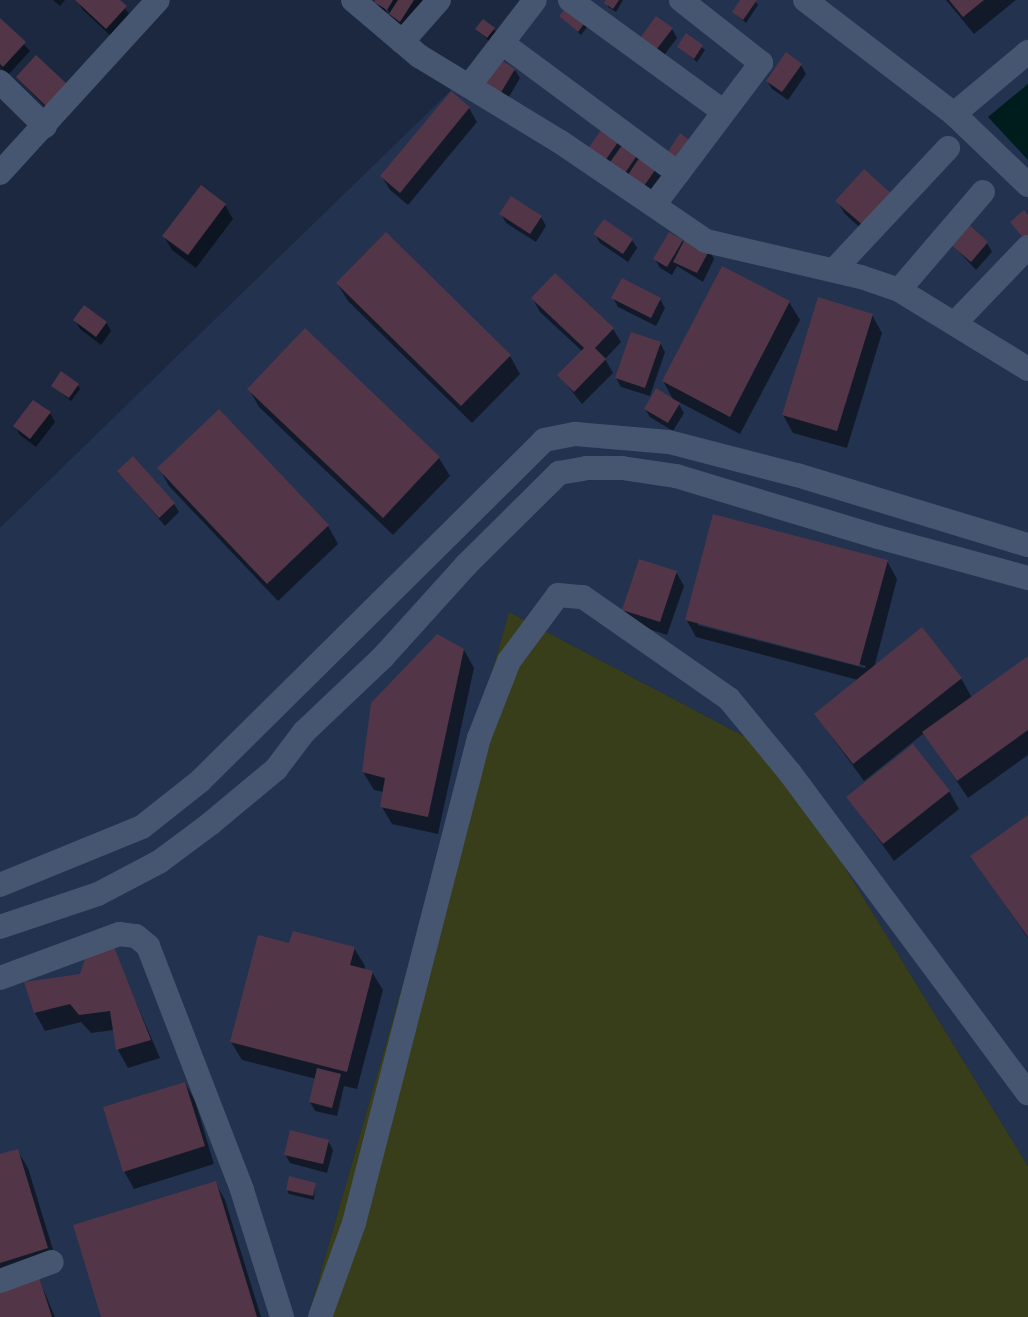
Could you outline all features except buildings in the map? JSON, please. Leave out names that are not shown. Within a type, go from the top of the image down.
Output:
[{"type":"street","points":[[0,173],[45,126],[158,0]]},
{"type":"street","points":[[352,0],[419,56],[559,141],[706,241],[834,270],[899,290],[956,322],[1028,368]]},
{"type":"street","points":[[402,42],[438,0]]},
{"type":"street","points":[[469,86],[535,0]]},
{"type":"street","points":[[570,0],[724,112]]},
{"type":"street","points":[[654,205],[761,63],[681,0]]},
{"type":"street","points":[[805,0],[954,114],[1028,185]]},
{"type":"street","points":[[502,43],[678,173]]},
{"type":"street","points":[[954,114],[1028,52]]},
{"type":"street","points":[[0,82],[45,126]]},
{"type":"street","points":[[834,270],[948,148]]},
{"type":"street","points":[[899,290],[983,192]]},
{"type":"street","points":[[956,322],[1028,247]]},
{"type":"street","points":[[0,886],[142,827],[200,781],[544,440],[576,434],[669,442],[798,475],[1028,545]]},
{"type":"street","points":[[0,927],[98,894],[159,862],[210,824],[276,769],[304,732],[383,657],[466,565],[558,473],[586,468],[622,468],[676,476],[878,537],[1028,578]]},
{"type":"street","points":[[320,1317],[354,1223],[479,738],[509,662],[558,595],[584,597],[729,699],[790,774],[1028,1093]]},
{"type":"street","points":[[0,978],[119,934],[136,936],[148,946],[242,1190],[282,1317]]},
{"type":"street","points":[[0,1281],[52,1262]]},
{"type":"shaded area","points":[[544,0],[1028,0],[1028,1166],[774,752],[509,612],[308,1317],[0,1317],[0,528]]},
{"type":"shaded area","points":[[1028,84],[1028,160],[988,117]]},
{"type":"green space","points":[[509,612],[774,752],[1028,1166],[1028,1317],[308,1317]]}]
